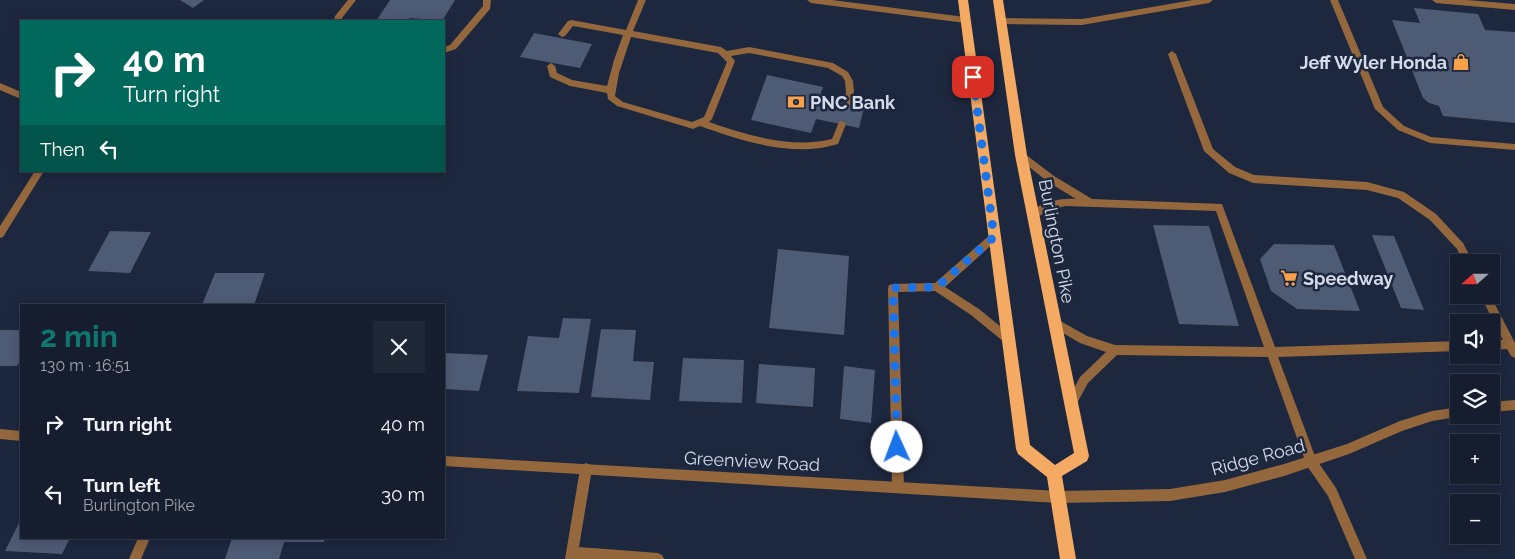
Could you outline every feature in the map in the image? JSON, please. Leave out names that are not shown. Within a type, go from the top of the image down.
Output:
[{"type":"main road","points":[[963,0],[1023,449],[1054,473],[1068,559]]},
{"type":"main road","name":"Burlington Pike","points":[[998,0],[1021,155],[1082,456],[1054,473]]},
{"type":"street","points":[[338,20],[352,0]]},
{"type":"street","points":[[445,50],[453,47],[487,8],[486,0]]},
{"type":"street","points":[[562,34],[571,23],[629,34],[722,50],[731,61],[708,119],[693,126],[620,104],[611,97],[611,83],[629,34],[642,0]]},
{"type":"street","points":[[811,0],[965,20]]},
{"type":"street","points":[[1001,21],[1082,22],[1209,0]]},
{"type":"street","points":[[1334,0],[1379,109],[1401,128],[1430,140],[1515,147]]},
{"type":"street","points":[[1436,0],[1515,7]]},
{"type":"street","points":[[726,56],[733,52],[749,50],[830,65],[845,74],[849,81],[848,105]]},
{"type":"street","points":[[1172,54],[1208,151],[1232,170],[1253,179],[1367,186],[1401,195],[1432,217],[1460,246],[1464,254]]},
{"type":"street","points":[[551,66],[553,75],[570,83],[611,90]]},
{"type":"street","points":[[0,86],[20,96]]},
{"type":"street","points":[[700,123],[739,135],[814,147],[834,142],[842,124]]},
{"type":"street","points":[[1021,155],[1050,179],[1089,202]]},
{"type":"street","points":[[0,234],[39,172]]},
{"type":"street","points":[[1033,215],[1048,207],[1065,202],[1219,207],[1311,462],[1332,492],[1361,559]]},
{"type":"street","points":[[937,287],[994,237]]},
{"type":"street","points":[[898,487],[893,288],[937,287],[974,312],[1008,339]]},
{"type":"street","points":[[1490,304],[1513,348]]},
{"type":"street","points":[[1055,323],[1084,340],[1115,350],[1272,352],[1450,346]]},
{"type":"street","points":[[1500,346],[1513,348]]},
{"type":"street","points":[[1071,403],[1084,380],[1115,350]]},
{"type":"street","points":[[1500,406],[1515,405]]},
{"type":"street","name":"Ridge Road","points":[[1058,497],[1170,496],[1225,486],[1349,450],[1400,426],[1432,416],[1450,413]]},
{"type":"street","points":[[0,434],[20,436]]},
{"type":"street","name":"Greenview Road","points":[[445,461],[1058,497]]},
{"type":"street","points":[[586,469],[572,556],[658,559]]},
{"type":"street","points":[[135,559],[144,539]]},
{"type":"building","points":[[180,0],[204,0],[193,8]]},
{"type":"building","points":[[390,0],[455,0],[443,20],[410,18],[409,20],[377,20]]},
{"type":"building","name":"Jeff Wyler Honda","points":[[1414,8],[1478,14],[1485,30],[1515,32],[1515,123],[1443,116],[1439,106],[1429,103],[1423,98],[1392,20],[1420,23]]},
{"type":"building","points":[[534,33],[592,44],[580,68],[520,57]]},
{"type":"building","name":"PNC Bank","points":[[767,75],[823,87],[819,99],[864,108],[859,128],[816,119],[811,133],[751,120]]},
{"type":"building","points":[[1153,225],[1209,226],[1239,326],[1179,324]]},
{"type":"building","points":[[110,231],[151,232],[130,273],[88,271]]},
{"type":"building","points":[[1372,235],[1394,236],[1424,310],[1401,308]]},
{"type":"building","points":[[1274,244],[1334,245],[1360,311],[1297,309],[1271,291],[1260,259]]},
{"type":"building","points":[[778,249],[849,256],[844,335],[769,328]]},
{"type":"building","points":[[215,273],[265,273],[254,304],[202,304]]},
{"type":"building","points":[[563,318],[591,319],[579,393],[517,391],[528,336],[559,338]]},
{"type":"building","points":[[601,329],[636,330],[633,361],[654,362],[650,400],[591,397]]},
{"type":"building","points":[[0,330],[20,330],[20,361],[17,366],[0,366]]},
{"type":"building","points":[[445,353],[488,355],[479,391],[445,389]]},
{"type":"building","points":[[683,358],[744,360],[742,403],[679,401]]},
{"type":"building","points":[[759,364],[815,368],[813,407],[756,403]]},
{"type":"building","points":[[844,366],[875,370],[871,423],[840,419]]},
{"type":"building","points":[[20,521],[20,539],[70,539],[62,554],[5,551]]},
{"type":"building","points":[[232,539],[325,539],[324,542],[284,542],[279,559],[225,559]]},
{"type":"place","name":"Jeff Wyler Honda","points":[[1461,62]]},
{"type":"place","name":"PNC Bank","points":[[796,102]]},
{"type":"place","name":"Speedway","points":[[1289,278]]},
{"type":"route","points":[[897,447],[893,288],[937,287],[994,237],[973,77]]}]
